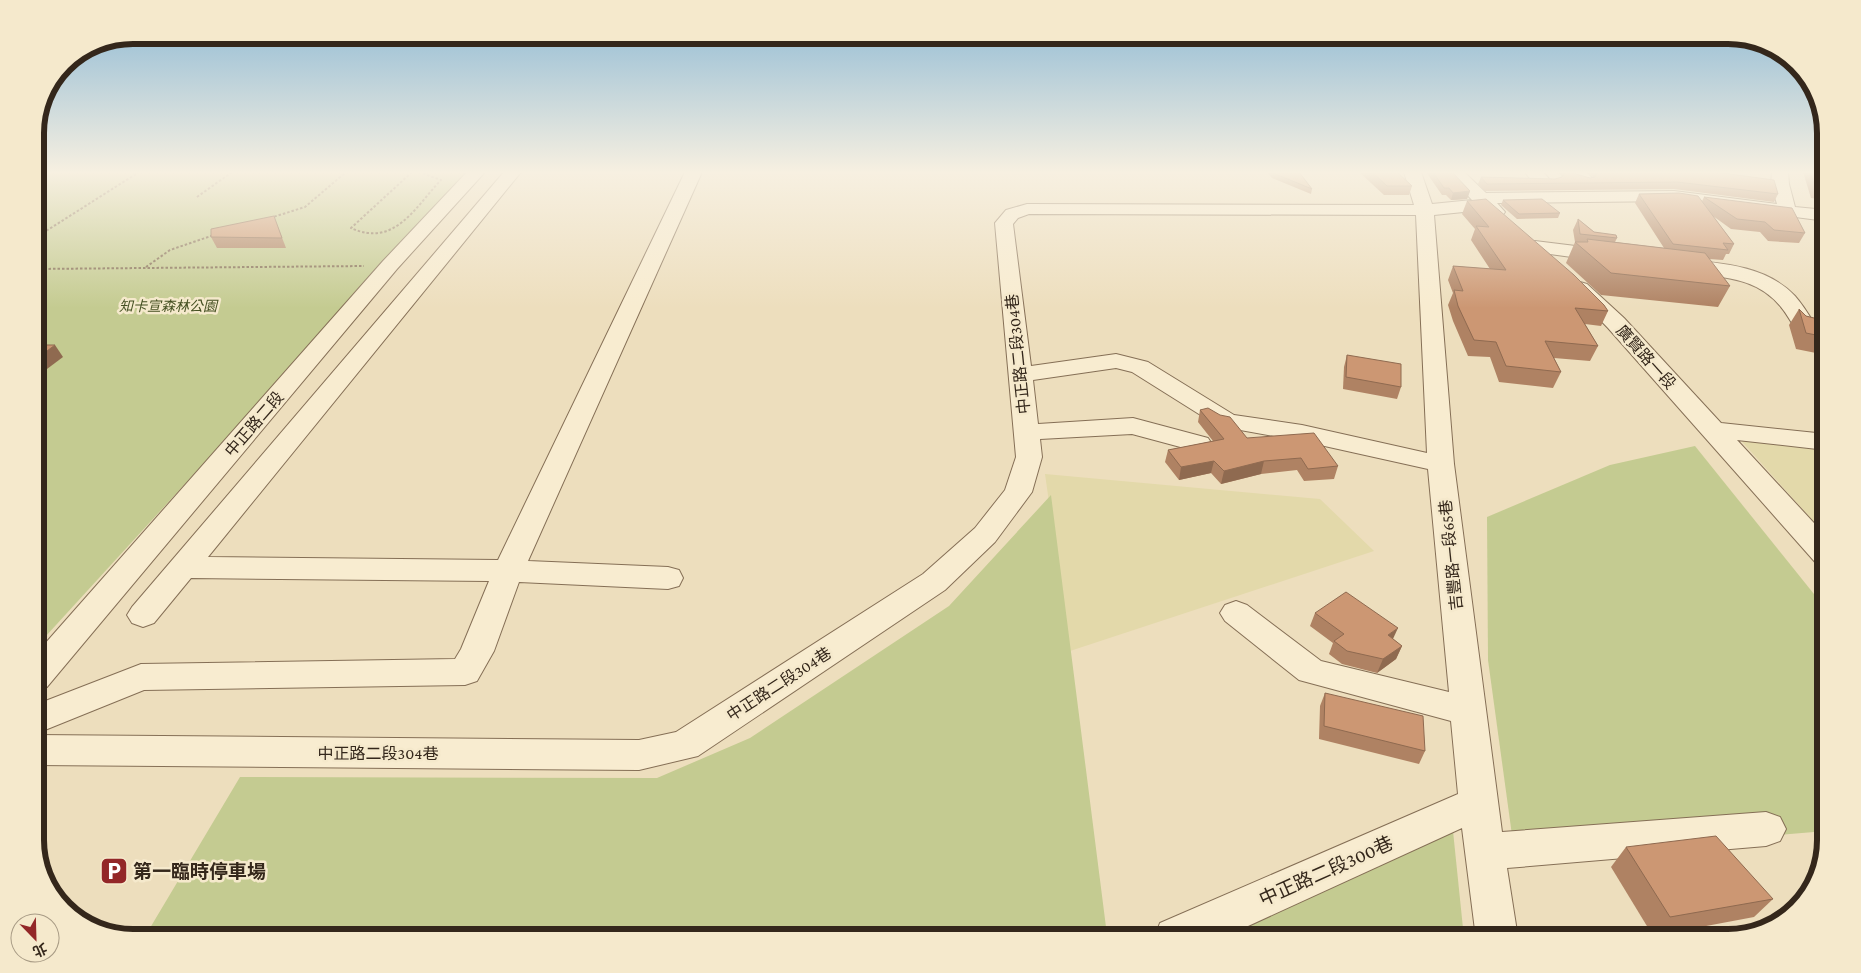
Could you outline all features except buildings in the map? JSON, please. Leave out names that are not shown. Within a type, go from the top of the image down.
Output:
[{"type":"street","name":"中正路二段","points":[[44,668],[390,265],[435,217]]},
{"type":"street","points":[[143,615],[475,217]]},
{"type":"street","points":[[44,716],[141,677],[465,672],[477,651],[508,572],[673,217]]},
{"type":"street","name":"中正路二段304巷","points":[[44,750],[639,755],[685,745],[934,582],[985,535],[1018,492],[1029,457],[1004,223],[1009,217]]},
{"type":"street","name":"吉豐路一段65巷","points":[[1425,217],[1441,464],[1478,803],[1496,929]]},
{"type":"street","name":"廣賢路一段","points":[[1506,217],[1523,237],[1616,323],[1711,430],[1812,527]]},
{"type":"street","points":[[1523,237],[1632,259]]},
{"type":"street","points":[[1661,262],[1719,269],[1760,280],[1786,299],[1804,325]]},
{"type":"street","points":[[1020,375],[1116,361],[1140,366],[1227,422],[1302,433],[1441,464]]},
{"type":"street","points":[[1026,432],[1133,426],[1199,444]]},
{"type":"street","points":[[1711,430],[1817,441]]},
{"type":"street","points":[[184,567],[508,572],[668,578]]},
{"type":"street","points":[[1236,613],[1310,671],[1468,712]]},
{"type":"street","name":"中正路二段300巷","points":[[1195,929],[1478,803]]},
{"type":"street","points":[[1484,852],[1766,829]]},
{"type":"path","points":[[44,232],[67,217]]},
{"type":"path","points":[[362,217],[350,228],[360,233],[378,233],[394,229],[405,217]]},
{"type":"path","points":[[146,268],[170,250],[215,235]]},
{"type":"path","points":[[44,269],[390,265]]},
{"type":"shaded area","points":[[1737,436],[1817,446],[1817,522],[1814,522]]},
{"type":"shaded area","points":[[1045,474],[1320,499],[1374,551],[1070,651]]},
{"type":"green space","name":"知卡宣森林公園","points":[[44,217],[429,217],[44,638]]},
{"type":"green space","points":[[1695,446],[1817,598],[1817,832],[1515,857],[1488,660],[1487,517],[1610,465]]},
{"type":"green space","points":[[1051,495],[1106,927],[1098,929],[149,929],[240,777],[657,778],[750,738],[949,606]]},
{"type":"green space","points":[[1453,831],[1463,929],[1219,929]]},
{"type":"place","name":"第一臨時停車場","points":[[114,871]]}]
